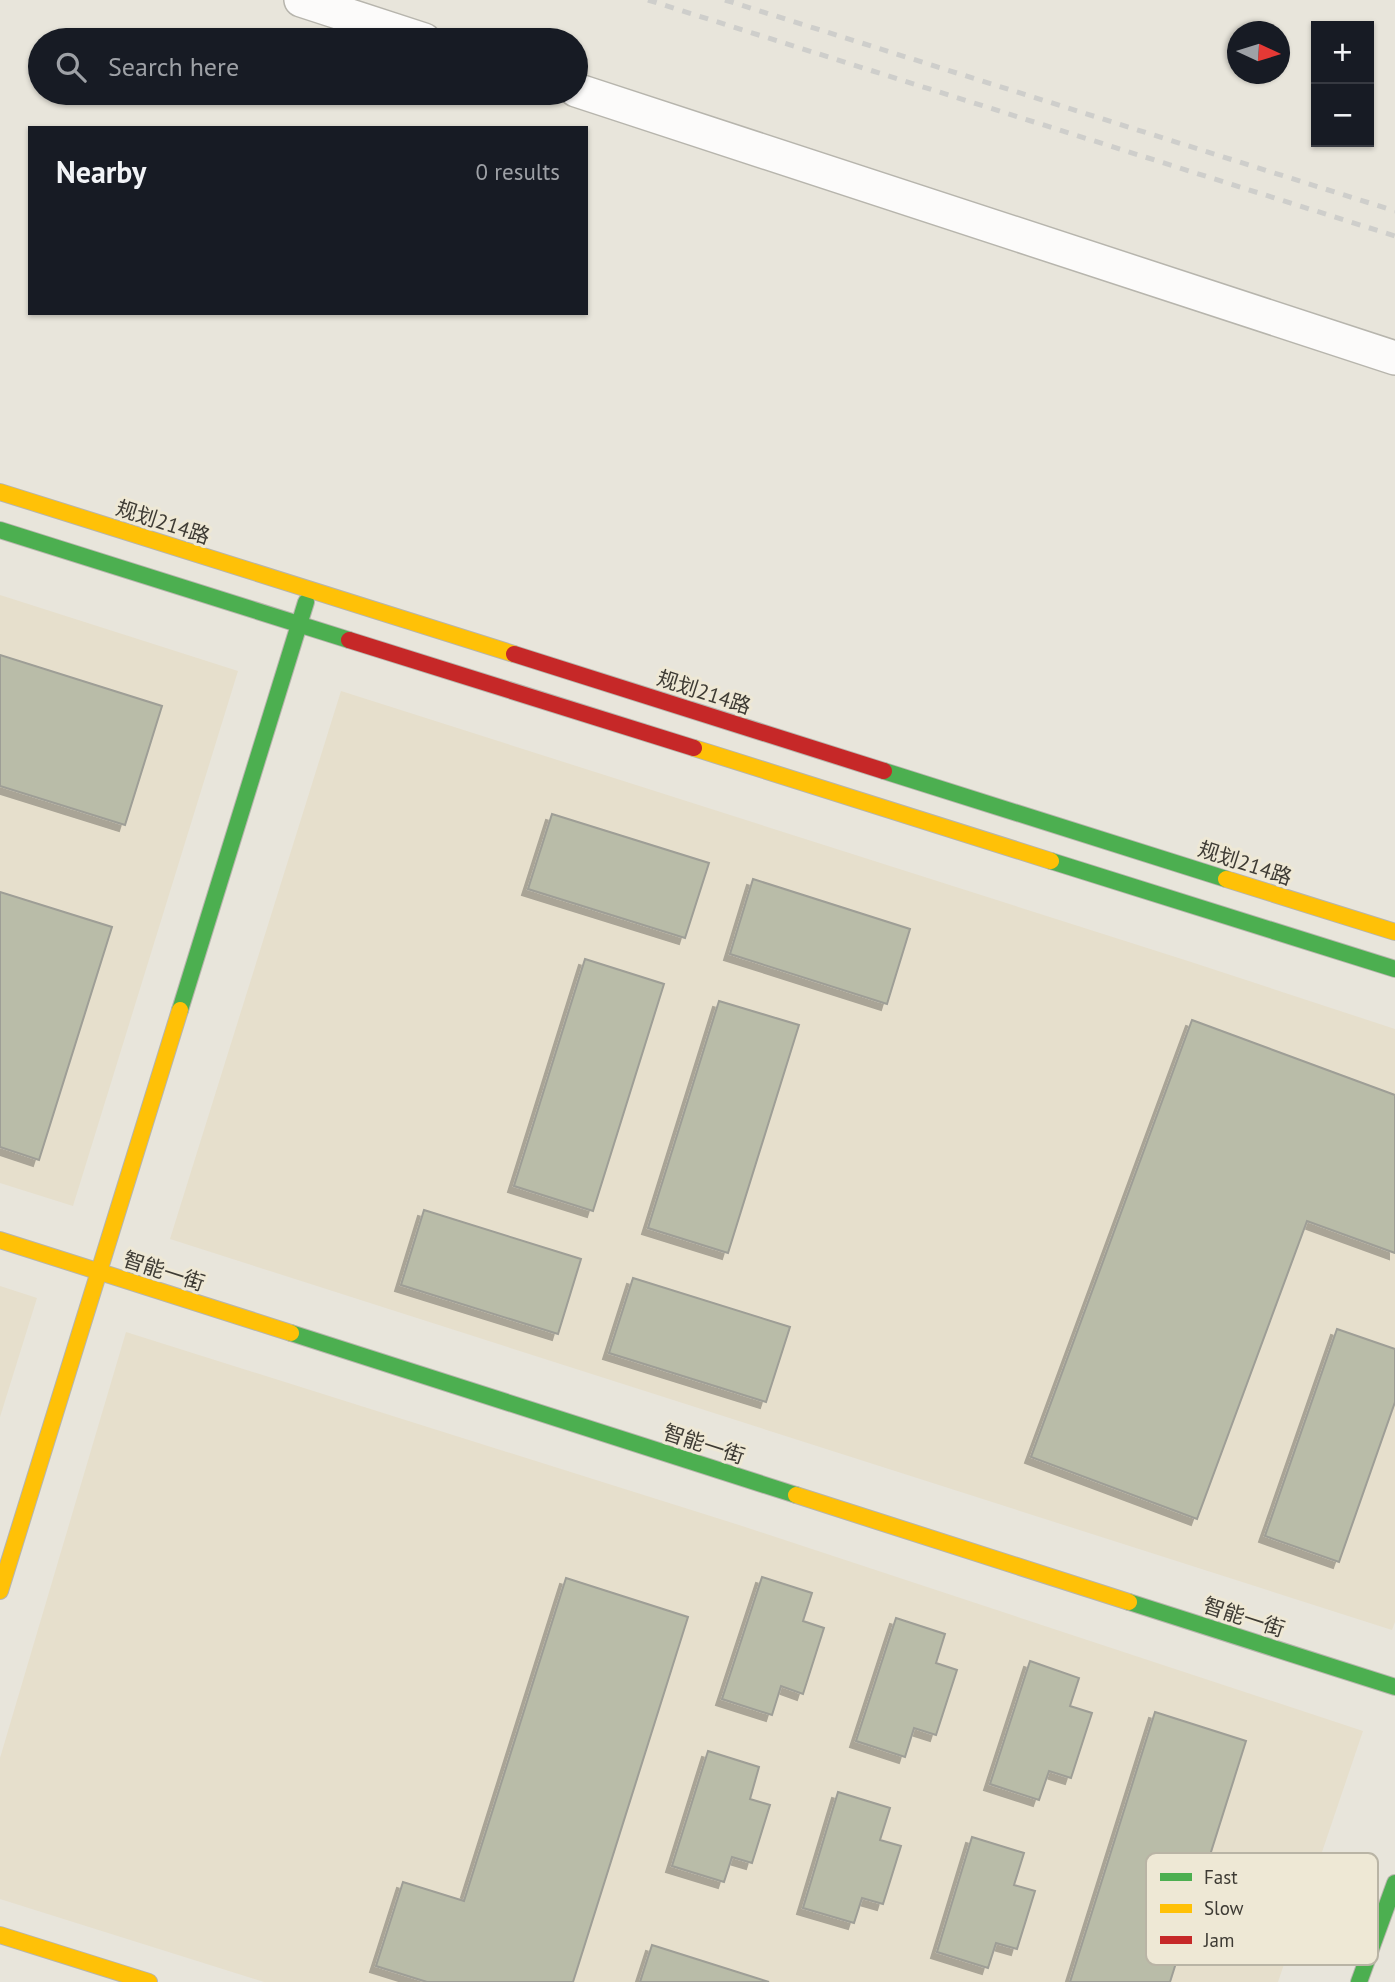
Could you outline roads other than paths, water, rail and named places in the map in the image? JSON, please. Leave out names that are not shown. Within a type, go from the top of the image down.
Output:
[{"type":"main road","name":"规划214路","points":[[0,492],[1395,932]]},
{"type":"main road","points":[[0,530],[1395,969]]},
{"type":"main road","points":[[0,1591],[309,590]]},
{"type":"main road","name":"智能一街","points":[[0,1240],[1395,1687]]},
{"type":"main road","points":[[1378,1929],[1395,1882]]},
{"type":"main road","points":[[0,1935],[149,1982]]},
{"type":"main road","points":[[1359,1982],[1365,1965]]},
{"type":"street","points":[[301,0],[387,28]]},
{"type":"street","points":[[588,94],[1395,358]]},
{"type":"railway","points":[[648,0],[1395,236]]},
{"type":"railway","points":[[725,0],[1395,211]]}]
